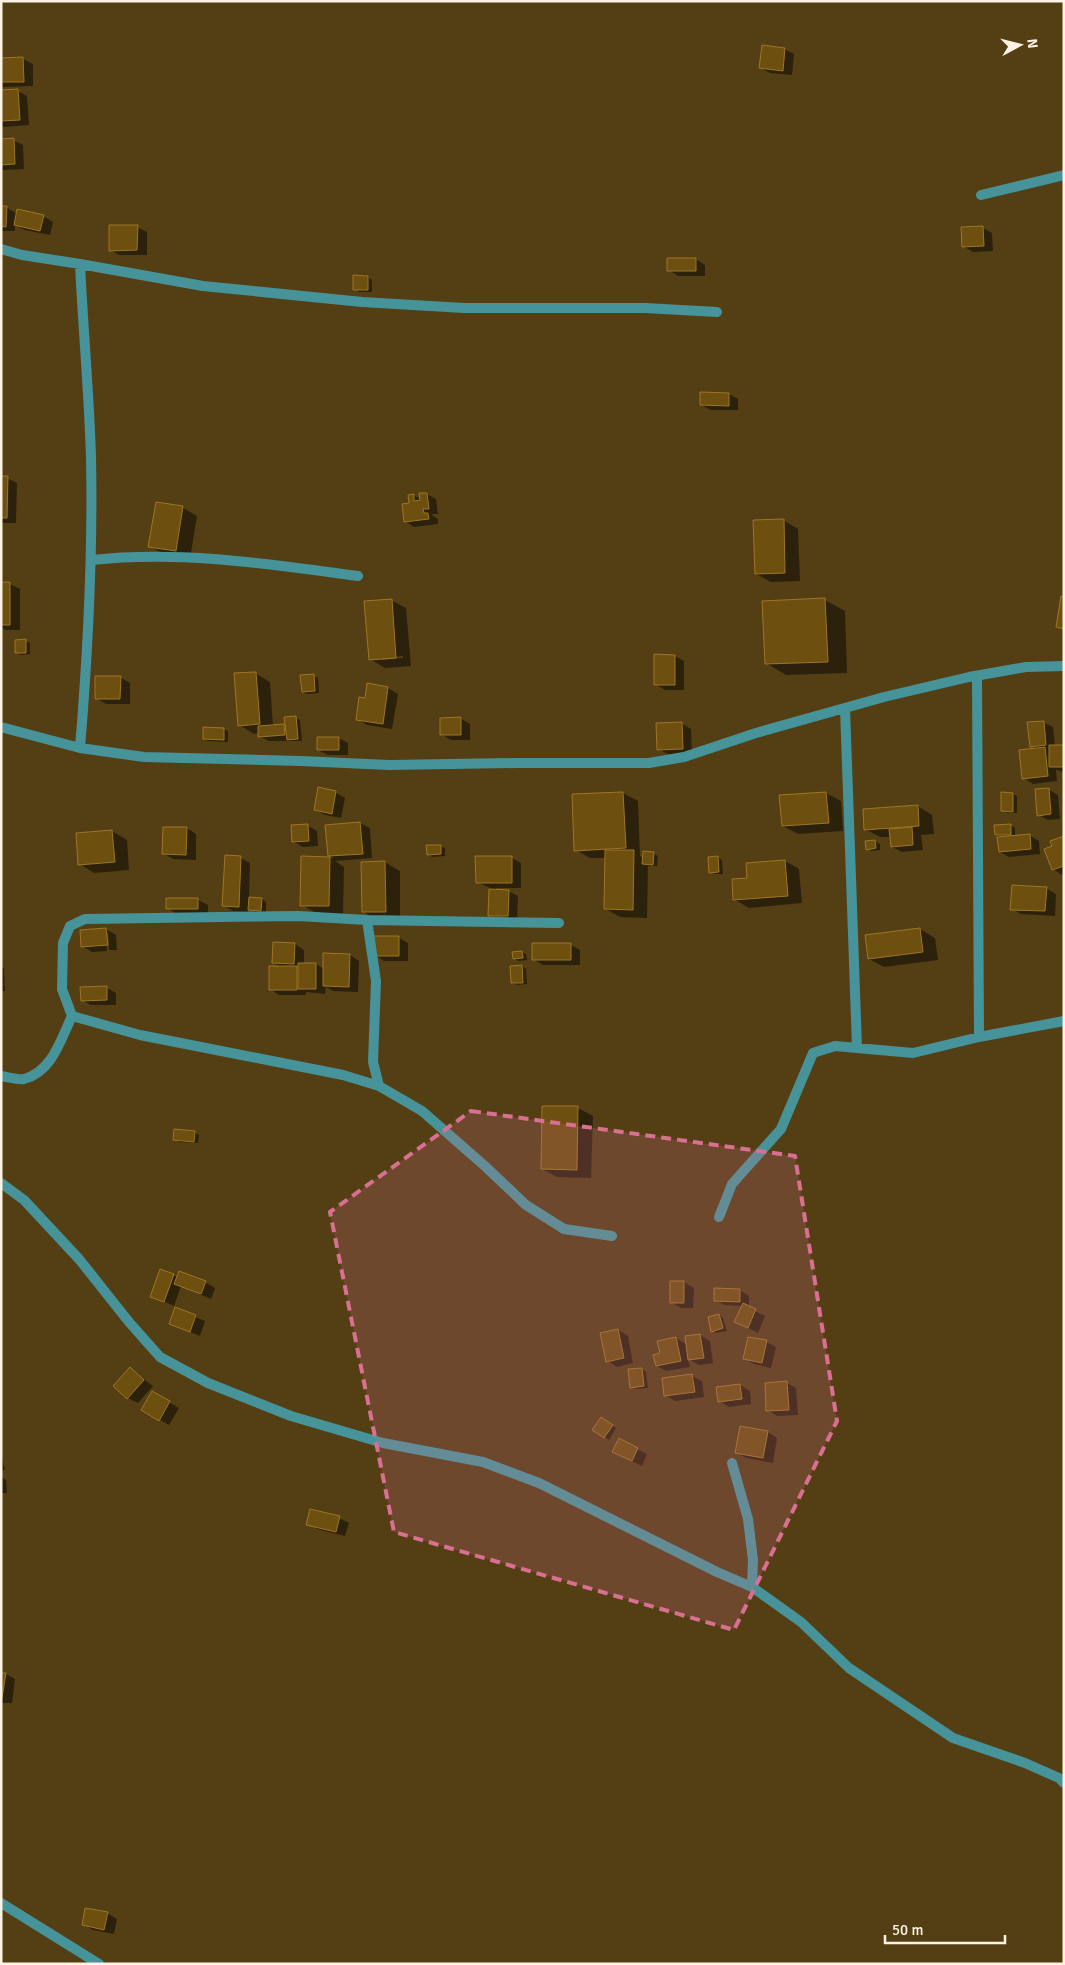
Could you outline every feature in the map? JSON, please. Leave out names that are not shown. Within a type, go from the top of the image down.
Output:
[{"type":"street","points":[[981,195],[1064,175]]},
{"type":"street","points":[[1,249],[22,255],[203,286],[362,302],[464,308],[645,308],[717,312]]},
{"type":"street","points":[[80,264],[91,456],[91,560],[86,672],[80,748]]},
{"type":"street","points":[[91,560],[126,556],[205,558],[235,560],[358,576]]},
{"type":"street","points":[[1,727],[80,748],[144,757],[301,761],[388,766],[517,762],[649,763],[684,757],[756,733],[845,708],[977,676],[1026,668],[1064,666]]},
{"type":"street","points":[[977,676],[979,1037]]},
{"type":"street","points":[[845,708],[857,1048]]},
{"type":"street","points":[[1,1076],[22,1080],[40,1073],[50,1061],[72,1016],[62,989],[63,943],[70,926],[85,919],[298,916],[367,920],[559,923]]},
{"type":"street","points":[[367,920],[376,981],[373,1062],[379,1086]]},
{"type":"street","points":[[72,1016],[140,1035],[343,1075],[379,1086],[422,1111],[526,1205],[564,1229],[612,1236]]},
{"type":"street","points":[[719,1217],[732,1184],[781,1129],[813,1054],[835,1046],[913,1053],[979,1037],[1064,1021]]},
{"type":"street","points":[[1,1183],[24,1200],[80,1258],[129,1322],[160,1357],[208,1383],[291,1416],[383,1442],[483,1462],[539,1483],[717,1572],[752,1586],[801,1622],[849,1668],[953,1738],[1025,1763],[1059,1778],[1064,1783]]},
{"type":"street","points":[[732,1463],[748,1519],[753,1560],[752,1586]]},
{"type":"street","points":[[1,1903],[99,1964]]},
{"type":"highlighted area","points":[[471,1111],[795,1156],[837,1421],[734,1630],[394,1532],[330,1212]]},
{"type":"building","points":[[762,45],[785,48],[783,71],[759,68]]},
{"type":"building","points":[[23,57],[24,82],[1,82],[1,58]]},
{"type":"building","points":[[18,89],[20,120],[1,121],[1,90]]},
{"type":"building","points":[[14,138],[15,164],[1,165],[1,139]]},
{"type":"building","points":[[1,206],[7,206],[6,227],[1,226]]},
{"type":"building","points":[[17,209],[44,215],[40,231],[14,225]]},
{"type":"building","points":[[109,225],[138,225],[137,250],[109,251]]},
{"type":"building","points":[[983,226],[984,246],[962,247],[961,227]]},
{"type":"building","points":[[667,258],[696,258],[696,271],[667,271]]},
{"type":"building","points":[[353,275],[368,276],[368,290],[353,290]]},
{"type":"building","points":[[700,392],[729,393],[729,406],[700,405]]},
{"type":"building","points":[[1,476],[8,476],[7,518],[1,518]]},
{"type":"building","points":[[419,493],[427,493],[429,509],[423,509],[424,513],[428,513],[429,519],[404,522],[402,504],[409,503],[408,495],[414,494],[414,501],[420,500]]},
{"type":"building","points":[[156,502],[183,506],[176,551],[148,547]]},
{"type":"building","points":[[784,519],[785,573],[755,574],[753,520]]},
{"type":"building","points":[[1,582],[10,582],[10,625],[1,625]]},
{"type":"building","points":[[1061,596],[1064,597],[1064,629],[1056,627]]},
{"type":"building","points":[[825,598],[828,662],[765,664],[762,601]]},
{"type":"building","points":[[392,599],[396,658],[369,660],[364,601]]},
{"type":"building","points":[[26,639],[26,653],[15,653],[15,640]]},
{"type":"building","points":[[654,654],[675,655],[675,685],[654,685]]},
{"type":"building","points":[[256,672],[260,724],[238,726],[234,673]]},
{"type":"building","points":[[314,674],[315,691],[302,692],[300,675]]},
{"type":"building","points":[[95,676],[121,676],[120,699],[95,699]]},
{"type":"building","points":[[367,683],[388,687],[383,724],[356,720],[359,697],[365,698]]},
{"type":"building","points":[[296,716],[298,739],[287,740],[284,717]]},
{"type":"building","points":[[461,717],[461,735],[440,735],[440,718]]},
{"type":"building","points":[[1044,721],[1046,745],[1030,747],[1027,722]]},
{"type":"building","points":[[682,722],[683,749],[657,750],[656,723]]},
{"type":"building","points":[[284,724],[285,735],[258,737],[258,726]]},
{"type":"building","points":[[203,727],[224,728],[224,740],[203,739]]},
{"type":"building","points":[[317,737],[339,737],[339,750],[317,750]]},
{"type":"building","points":[[1049,745],[1064,745],[1064,767],[1049,767]]},
{"type":"building","points":[[1045,747],[1048,776],[1022,779],[1019,750]]},
{"type":"building","points":[[318,787],[336,791],[332,814],[314,810]]},
{"type":"building","points":[[1049,788],[1051,814],[1037,816],[1035,789]]},
{"type":"building","points":[[623,792],[626,848],[574,851],[572,794]]},
{"type":"building","points":[[826,792],[829,823],[782,826],[779,795]]},
{"type":"building","points":[[1001,792],[1013,793],[1013,812],[1001,811]]},
{"type":"building","points":[[918,805],[919,826],[864,830],[863,809]]},
{"type":"building","points":[[360,822],[363,854],[328,856],[325,825]]},
{"type":"building","points":[[308,824],[309,841],[292,842],[291,825]]},
{"type":"building","points":[[1011,824],[1011,835],[995,835],[994,825]]},
{"type":"building","points":[[163,827],[187,827],[186,855],[162,854]]},
{"type":"building","points":[[912,827],[913,845],[891,847],[889,829]]},
{"type":"building","points":[[112,830],[115,862],[78,865],[76,833]]},
{"type":"building","points":[[1030,834],[1031,849],[999,852],[997,837]]},
{"type":"building","points":[[1064,836],[1064,866],[1052,870],[1044,849],[1052,846],[1050,841]]},
{"type":"building","points":[[875,840],[876,848],[866,850],[865,841]]},
{"type":"building","points":[[426,845],[441,845],[441,854],[427,855]]},
{"type":"building","points":[[605,850],[634,850],[633,910],[604,909]]},
{"type":"building","points":[[643,851],[654,852],[653,865],[642,864]]},
{"type":"building","points":[[225,855],[241,856],[239,907],[222,906]]},
{"type":"building","points":[[301,856],[330,857],[329,906],[300,906]]},
{"type":"building","points":[[475,856],[512,856],[512,883],[476,883]]},
{"type":"building","points":[[718,856],[719,872],[709,873],[708,857]]},
{"type":"building","points":[[785,860],[788,896],[733,900],[732,879],[747,878],[746,863]]},
{"type":"building","points":[[385,861],[386,912],[362,912],[361,862]]},
{"type":"building","points":[[1012,885],[1047,887],[1045,911],[1010,910]]},
{"type":"building","points":[[489,889],[509,890],[508,916],[488,916]]},
{"type":"building","points":[[249,897],[262,898],[261,911],[248,910]]},
{"type":"building","points":[[166,898],[198,898],[198,909],[166,909]]},
{"type":"building","points":[[106,928],[108,945],[81,947],[80,930]]},
{"type":"building","points":[[920,928],[923,952],[868,959],[865,935]]},
{"type":"building","points":[[373,936],[399,936],[399,956],[374,956]]},
{"type":"building","points":[[273,942],[295,943],[294,964],[272,963]]},
{"type":"building","points":[[532,943],[571,943],[571,960],[532,960]]},
{"type":"building","points":[[522,951],[523,958],[513,959],[512,952]]},
{"type":"building","points":[[323,953],[350,954],[349,987],[323,986]]},
{"type":"building","points":[[298,963],[316,963],[316,989],[298,989]]},
{"type":"building","points":[[522,965],[523,983],[511,983],[510,966]]},
{"type":"building","points":[[269,966],[297,966],[297,990],[269,990]]},
{"type":"building","points":[[107,986],[107,1000],[81,1001],[80,987]]},
{"type":"building","points":[[542,1106],[578,1106],[577,1170],[541,1169]]},
{"type":"building","points":[[174,1129],[195,1131],[194,1142],[173,1140]]},
{"type":"building","points":[[160,1269],[174,1274],[164,1302],[150,1297]]},
{"type":"building","points":[[179,1271],[206,1281],[201,1294],[174,1284]]},
{"type":"building","points":[[670,1281],[684,1281],[684,1303],[670,1303]]},
{"type":"building","points":[[714,1288],[740,1289],[740,1302],[714,1301]]},
{"type":"building","points":[[743,1303],[756,1309],[748,1328],[734,1322]]},
{"type":"building","points":[[175,1307],[196,1315],[190,1332],[169,1324]]},
{"type":"building","points":[[719,1314],[723,1328],[711,1332],[708,1317]]},
{"type":"building","points":[[618,1329],[624,1358],[606,1362],[600,1333]]},
{"type":"building","points":[[700,1334],[704,1358],[688,1360],[685,1336]]},
{"type":"building","points":[[676,1337],[681,1361],[656,1366],[653,1355],[660,1353],[657,1341]]},
{"type":"building","points":[[748,1337],[767,1340],[762,1363],[743,1359]]},
{"type":"building","points":[[130,1367],[144,1380],[127,1399],[113,1386]]},
{"type":"building","points":[[642,1368],[644,1386],[630,1388],[628,1369]]},
{"type":"building","points":[[692,1374],[695,1392],[664,1396],[662,1378]]},
{"type":"building","points":[[787,1381],[789,1410],[766,1411],[765,1383]]},
{"type":"building","points":[[740,1384],[742,1399],[718,1402],[716,1387]]},
{"type":"building","points":[[152,1391],[170,1401],[159,1421],[141,1410]]},
{"type":"building","points":[[601,1417],[613,1425],[604,1438],[592,1430]]},
{"type":"building","points":[[740,1426],[768,1431],[763,1458],[735,1453]]},
{"type":"building","points":[[619,1438],[638,1448],[632,1461],[612,1452]]},
{"type":"building","points":[[310,1509],[340,1516],[336,1532],[306,1525]]},
{"type":"building","points":[[1,1673],[6,1673],[2,1698],[1,1698]]},
{"type":"building","points":[[85,1908],[108,1912],[104,1930],[82,1925]]}]
